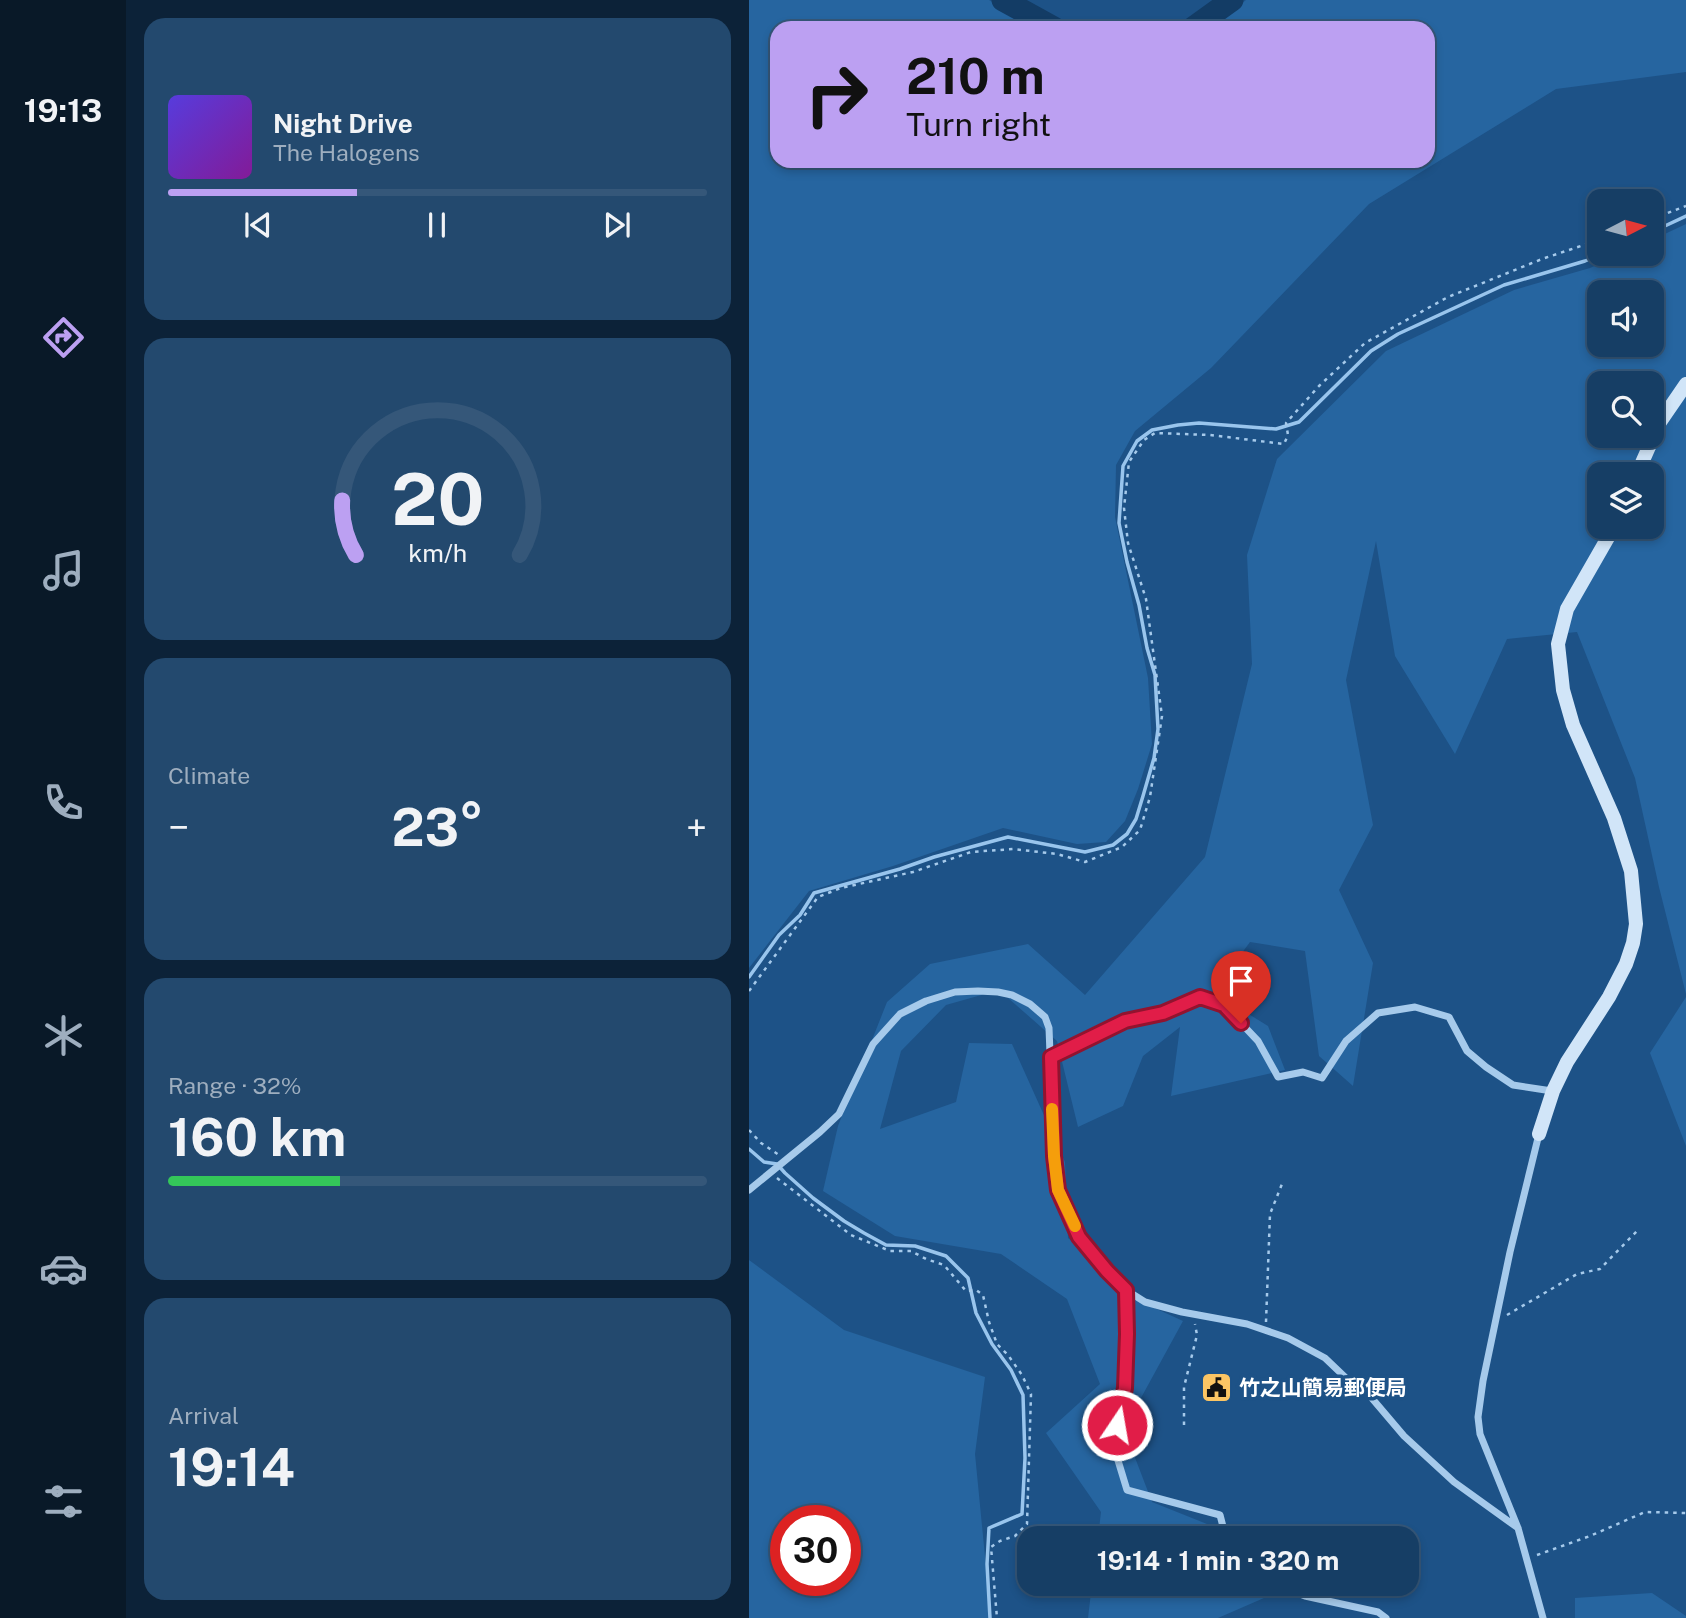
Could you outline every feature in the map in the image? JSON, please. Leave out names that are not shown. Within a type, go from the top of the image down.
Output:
[{"type":"street","points":[[1642,462],[1660,422],[1686,384]]},
{"type":"street","points":[[1543,1618],[1518,1528],[1480,1434],[1478,1417],[1495,1322],[1539,1134],[1553,1091],[1567,1062],[1609,997],[1626,964],[1636,924],[1631,871],[1614,818],[1573,725],[1563,690],[1558,644],[1567,609],[1607,539]]},
{"type":"street","points":[[749,1191],[785,1163],[839,1114],[873,1044],[900,1014],[926,1000],[955,992],[978,991],[1012,995],[1030,1004],[1045,1017],[1049,1028],[1054,1156],[1058,1190],[1079,1237],[1107,1271],[1126,1290],[1145,1302],[1247,1324],[1288,1338],[1325,1359],[1370,1396],[1404,1436],[1454,1482],[1518,1528]]},
{"type":"street","points":[[1051,1057],[1125,1021],[1163,1013],[1200,997],[1224,1005],[1258,1041],[1278,1077],[1303,1072],[1322,1078],[1346,1041],[1378,1013],[1415,1007],[1449,1017],[1467,1051],[1513,1085],[1553,1091]]},
{"type":"street","points":[[1126,1290],[1125,1388],[1113,1444],[1127,1490],[1220,1515],[1223,1526]]},
{"type":"street","points":[[1305,1596],[1378,1612],[1385,1618]]},
{"type":"path","points":[[1664,214],[1686,206]]},
{"type":"path","points":[[749,991],[818,897],[841,888],[913,872],[971,852],[1013,849],[1057,853],[1085,862],[1122,847],[1140,830],[1150,797],[1162,716],[1146,599],[1128,543],[1124,508],[1129,462],[1144,440],[1154,433],[1210,435],[1284,444],[1288,435],[1286,423],[1319,386],[1365,344],[1448,297],[1587,244]]},
{"type":"path","points":[[749,1130],[785,1163]]},
{"type":"path","points":[[773,1172],[851,1235],[890,1251],[911,1251],[944,1265],[966,1291],[976,1290],[983,1295],[997,1344],[1022,1375],[1031,1394],[1027,1524],[1016,1536],[991,1547],[997,1618]]},
{"type":"path","points":[[1266,1331],[1270,1214],[1282,1184]]},
{"type":"path","points":[[1495,1322],[1577,1274],[1599,1269],[1638,1230]]},
{"type":"path","points":[[1184,1424],[1184,1387],[1197,1335],[1193,1314]]},
{"type":"path","points":[[1527,1559],[1645,1512],[1686,1513]]},
{"type":"shaded area","points":[[749,0],[989,0],[1023,21],[770,21],[770,168],[1428,168],[1369,204],[1211,368],[1135,431],[1116,465],[1115,517],[1148,678],[1152,744],[1125,821],[1106,842],[1077,844],[1003,828],[893,866],[809,891],[749,968]]},
{"type":"shaded area","points":[[1246,0],[1686,0],[1686,72],[1556,89],[1435,163],[1435,21],[1220,21]]},
{"type":"shaded area","points":[[1686,224],[1686,994],[1635,778],[1577,632],[1507,639],[1455,754],[1395,656],[1376,541],[1346,680],[1373,825],[1339,890],[1373,963],[1353,1086],[1319,1056],[1305,951],[1250,942],[1213,992],[1268,1026],[1285,1070],[1171,1096],[1180,1027],[1143,1056],[1123,1106],[1078,1127],[1057,1041],[999,990],[946,1005],[901,1051],[880,1129],[956,1102],[969,1043],[1012,1044],[1065,1162],[1068,1238],[1148,1305],[1183,1321],[1124,1429],[1152,1502],[1212,1526],[1099,1526],[1101,1512],[1046,1433],[1100,1384],[1067,1299],[1001,1254],[895,1236],[823,1191],[838,1126],[887,1002],[930,964],[1028,944],[1085,995],[1205,857],[1252,664],[1247,555],[1277,459],[1386,351],[1514,290],[1590,268],[1664,266],[1664,234]]},
{"type":"shaded area","points":[[1686,997],[1686,1146],[1650,1053]]},
{"type":"shaded area","points":[[749,1260],[844,1330],[985,1377],[975,1454],[991,1618],[749,1618]]},
{"type":"shaded area","points":[[1652,1593],[1686,1618],[1575,1618],[1575,1598]]},
{"type":"shaded area","points":[[1091,1596],[1268,1596],[1218,1618],[1088,1618]]},
{"type":"waterway","points":[[1003,0],[1041,21]]},
{"type":"waterway","points":[[1203,21],[1232,0]]},
{"type":"waterway","points":[[1664,226],[1686,216]]},
{"type":"waterway","points":[[749,977],[779,935],[800,915],[814,893],[1008,837],[1085,852],[1113,845],[1127,834],[1136,819],[1143,796],[1154,758],[1158,729],[1155,675],[1119,523],[1123,466],[1137,441],[1152,430],[1178,425],[1199,423],[1276,429],[1299,422],[1371,351],[1398,334],[1504,285],[1587,260]]},
{"type":"waterway","points":[[749,1149],[764,1162],[777,1164],[813,1198],[864,1233],[886,1245],[915,1246],[946,1256],[968,1278],[976,1313],[1023,1395],[1025,1458],[1022,1514],[989,1528],[987,1564],[990,1618]]},
{"type":"slow traffic","points":[[1052,1109],[1058,1190],[1075,1226]]},
{"type":"place","name":"竹之山簡易郵便局","points":[[1216,1387]]},
{"type":"route","points":[[1117,1425],[1125,1388],[1126,1290],[1079,1237],[1058,1190],[1051,1102],[1051,1057],[1125,1021],[1163,1013],[1200,997],[1224,1005],[1241,1023]]}]
